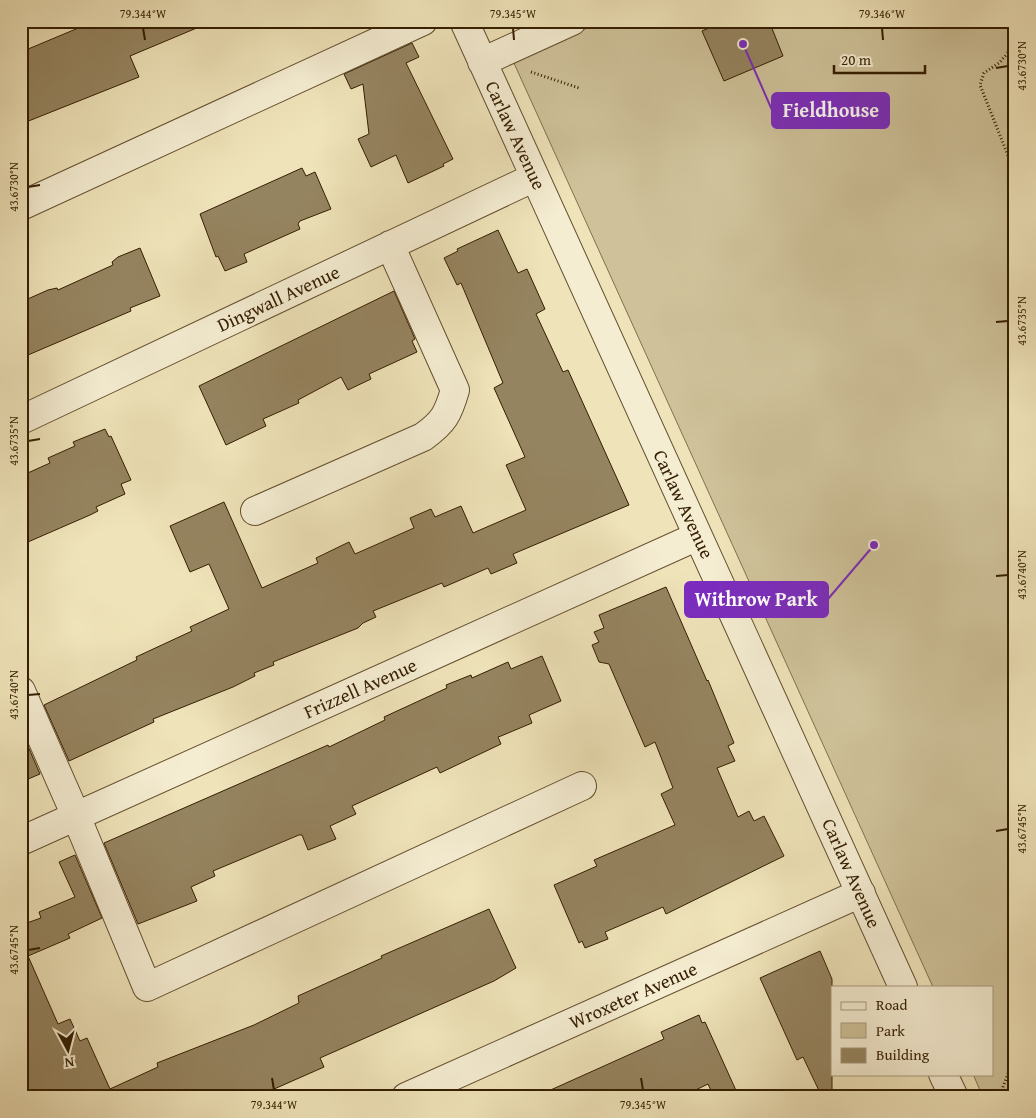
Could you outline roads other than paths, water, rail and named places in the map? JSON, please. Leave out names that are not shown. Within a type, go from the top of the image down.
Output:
[{"type":"street","points":[[21,206],[423,21]]},
{"type":"street","name":"Carlaw Avenue","points":[[464,21],[903,986]]},
{"type":"street","points":[[482,62],[572,21]]},
{"type":"street","name":"Dingwall Avenue","points":[[21,420],[535,177]]},
{"type":"street","points":[[255,511],[423,437],[439,425],[449,412],[456,390],[390,245]]},
{"type":"street","name":"Frizzell Avenue","points":[[21,841],[698,536]]},
{"type":"street","points":[[21,691],[76,816],[147,987],[582,786]]},
{"type":"street","name":"Wroxeter Avenue","points":[[406,1097],[861,893]]},
{"type":"street","points":[[944,1076],[954,1097]]},
{"type":"place","name":"Fieldhouse","points":[[743,44]]},
{"type":"place","name":"Withrow Park","points":[[874,545]]}]
